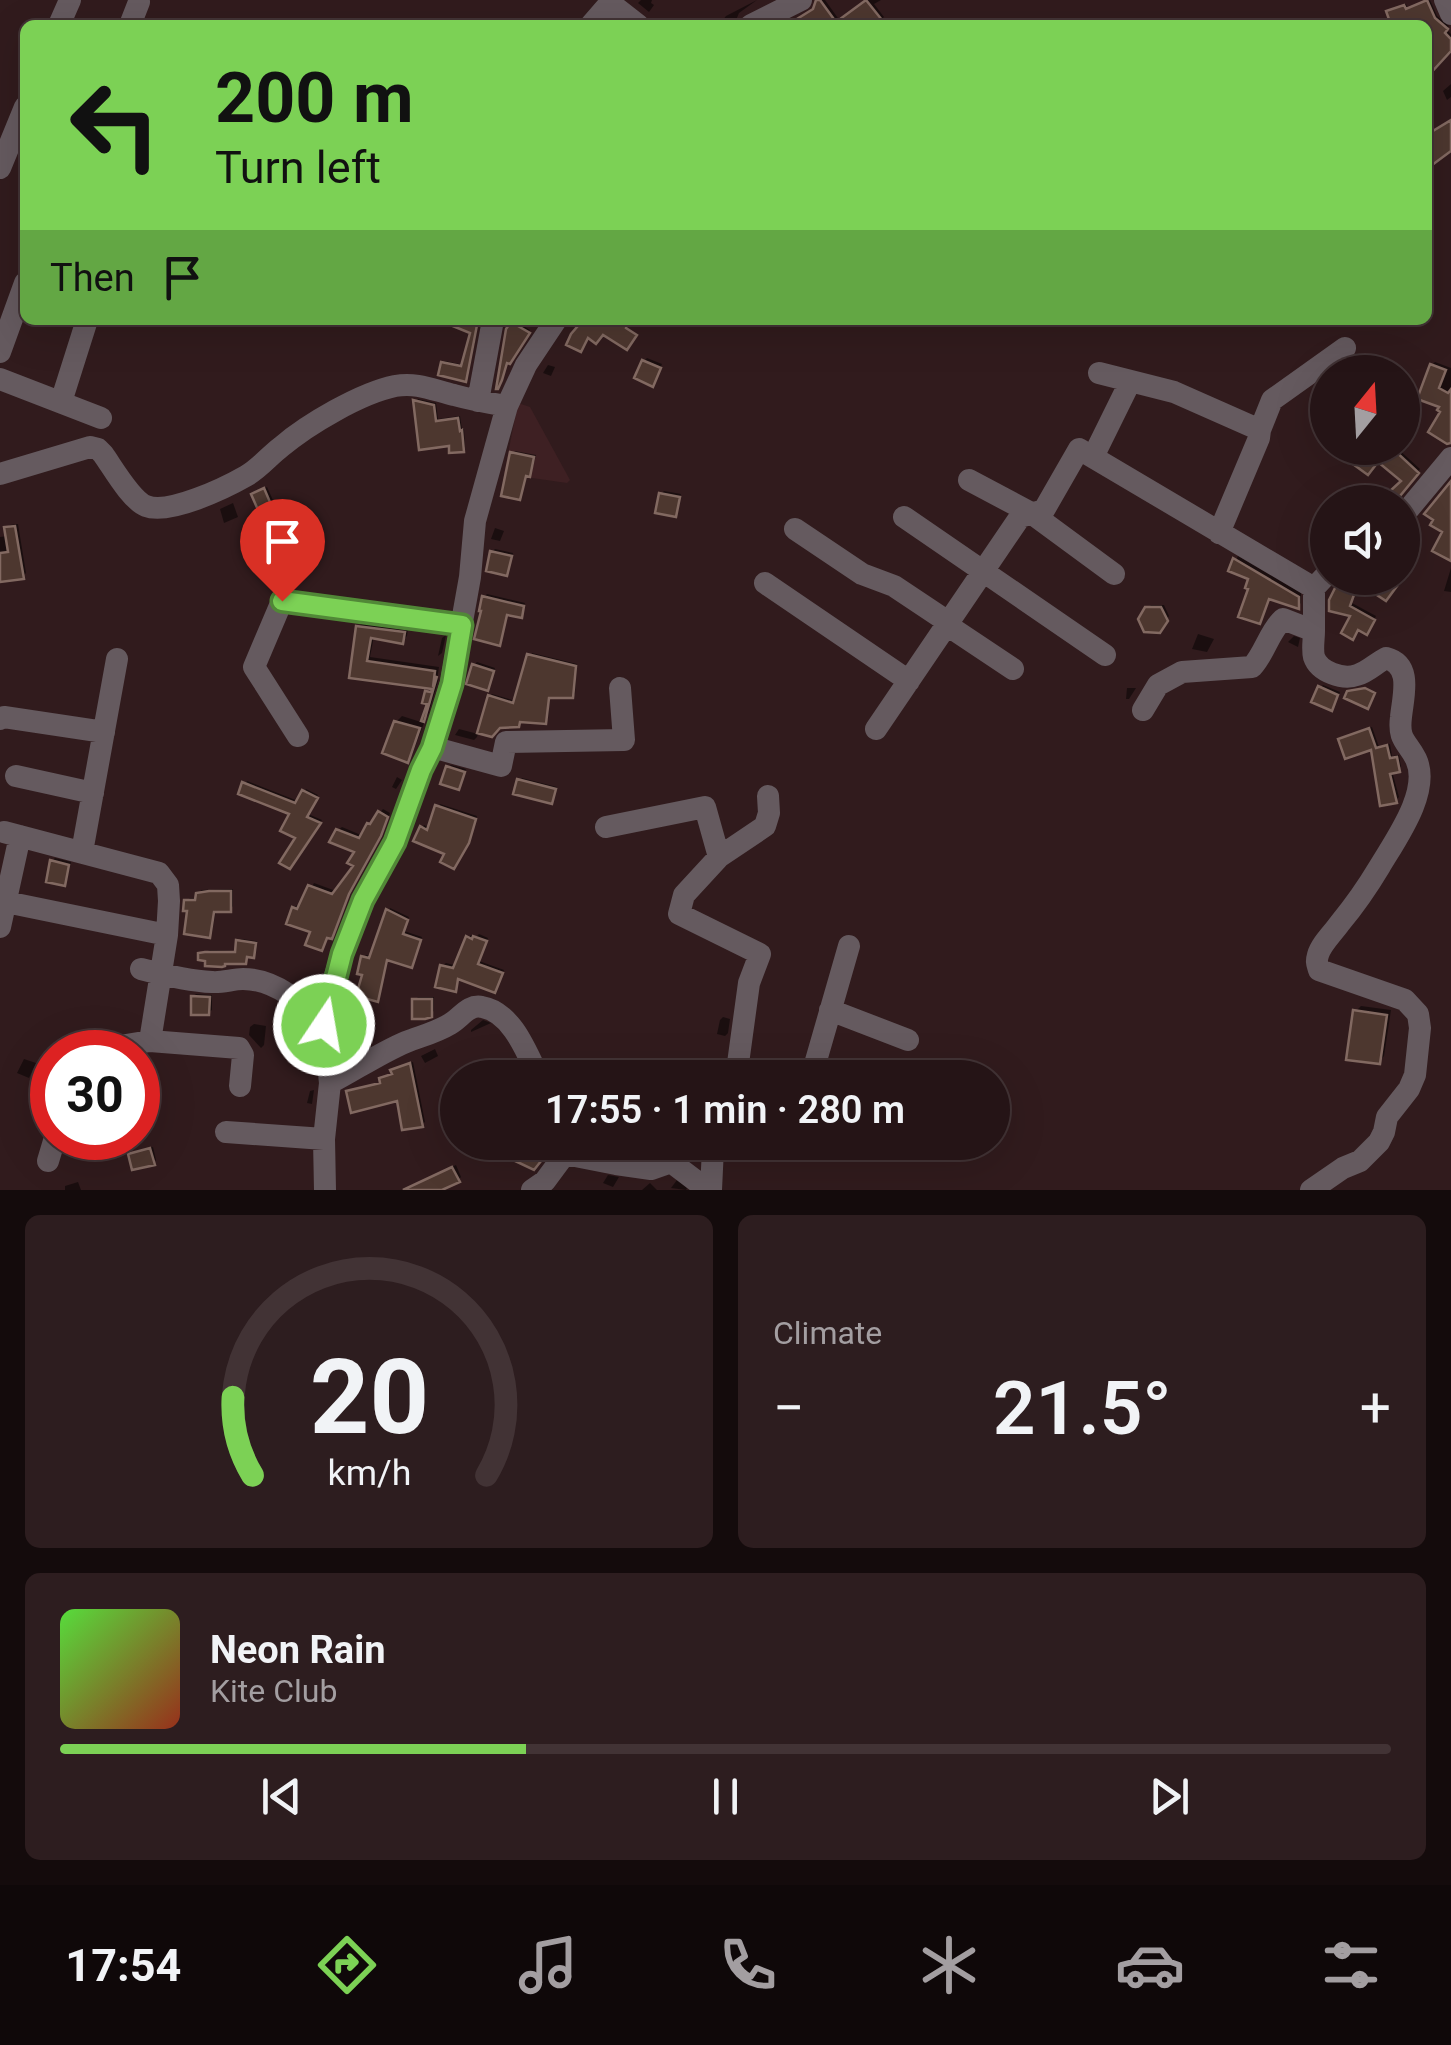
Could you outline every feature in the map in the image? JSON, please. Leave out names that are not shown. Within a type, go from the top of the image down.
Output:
[{"type":"street","points":[[760,20],[801,0]]},
{"type":"street","points":[[1445,0],[1451,14]]},
{"type":"street","points":[[610,1],[632,20]]},
{"type":"street","points":[[0,168],[20,120]]},
{"type":"street","points":[[0,352],[20,297]]},
{"type":"street","points":[[61,402],[85,325]]},
{"type":"street","points":[[478,400],[491,325]]},
{"type":"street","points":[[325,1190],[324,1139],[330,1083],[324,1025],[342,954],[363,900],[395,842],[432,748],[452,684],[476,521],[507,406],[526,365],[553,325]]},
{"type":"street","points":[[1219,533],[1272,400],[1345,348]]},
{"type":"street","points":[[1099,373],[1174,392],[1260,430]]},
{"type":"street","points":[[1093,457],[1130,382]]},
{"type":"street","points":[[1,385],[101,418]]},
{"type":"street","points":[[0,474],[90,447],[98,449],[137,501],[163,509],[247,476],[298,435],[346,404],[379,390],[421,385],[507,406]]},
{"type":"street","points":[[876,729],[1020,517],[1044,510],[1079,449],[1219,533],[1310,576]]},
{"type":"street","points":[[1420,495],[1451,458]]},
{"type":"street","points":[[968,480],[1031,513],[1114,574]]},
{"type":"street","points":[[904,517],[1105,655]]},
{"type":"street","points":[[795,529],[862,574],[894,586],[1013,669]]},
{"type":"street","points":[[766,583],[909,680]]},
{"type":"street","points":[[1311,1190],[1360,1160],[1380,1142],[1387,1117],[1416,1075],[1420,1028],[1418,1014],[1406,1000],[1319,970],[1317,964],[1320,949],[1357,902],[1412,810],[1420,777],[1418,762],[1402,740],[1400,730],[1405,678],[1402,666],[1386,658],[1348,678],[1319,665],[1314,655],[1314,631],[1319,595]]},
{"type":"street","points":[[298,736],[254,667],[282,601],[462,625]]},
{"type":"street","points":[[1143,710],[1158,685],[1182,672],[1252,667],[1282,619],[1314,631]]},
{"type":"street","points":[[82,852],[117,660]]},
{"type":"street","points":[[432,748],[501,766],[506,742],[624,740],[620,688]]},
{"type":"street","points":[[0,719],[104,732]]},
{"type":"street","points":[[16,776],[93,792]]},
{"type":"street","points":[[738,1060],[750,984],[760,954],[679,914],[684,895],[719,857],[765,826],[770,813],[768,796]]},
{"type":"street","points":[[606,827],[705,807],[719,857]]},
{"type":"street","points":[[0,926],[12,834],[159,873],[168,885],[170,900],[167,935],[151,972],[150,1030]]},
{"type":"street","points":[[6,902],[167,935]]},
{"type":"street","points":[[816,1060],[849,946]]},
{"type":"street","points":[[151,972],[210,982],[264,982],[276,986],[324,1025]]},
{"type":"street","points":[[330,1083],[408,1041],[454,1022],[471,1007],[478,1006],[502,1016],[529,1060]]},
{"type":"street","points":[[830,1010],[908,1040]]},
{"type":"street","points":[[160,1042],[239,1048],[244,1055],[240,1086]]},
{"type":"street","points":[[226,1132],[324,1139]]},
{"type":"street","points":[[532,1190],[545,1181],[553,1160]]},
{"type":"street","points":[[611,1160],[651,1169],[671,1162],[709,1190]]},
{"type":"street","points":[[709,1190],[712,1160]]},
{"type":"shaded area","points":[[518,403],[530,407],[570,480],[567,483],[504,474]]},
{"type":"building","points":[[816,0],[820,0],[835,20],[798,20],[813,9]]},
{"type":"building","points":[[866,0],[882,20],[839,20]]},
{"type":"building","points":[[1427,0],[1435,18],[1448,29],[1445,33],[1451,39],[1451,51],[1432,72],[1432,20],[1389,20],[1386,11],[1404,5],[1406,9]]},
{"type":"building","points":[[1451,120],[1451,151],[1432,165],[1432,132]]},
{"type":"building","points":[[450,325],[477,325],[466,382],[438,375],[441,362],[461,366],[470,333]]},
{"type":"building","points":[[516,325],[530,333],[507,363],[496,389],[506,329]]},
{"type":"building","points":[[579,325],[627,325],[637,335],[627,350],[603,335],[596,344],[588,338],[581,352],[566,345]]},
{"type":"building","points":[[642,360],[661,368],[653,387],[634,378]]},
{"type":"building","points":[[1430,364],[1446,370],[1439,388],[1448,393],[1451,389],[1451,443],[1428,432],[1440,412],[1439,407],[1420,400]]},
{"type":"building","points":[[413,400],[434,405],[436,421],[458,418],[464,452],[449,453],[449,446],[419,450]]},
{"type":"building","points":[[510,452],[534,457],[520,500],[501,496]]},
{"type":"building","points":[[1354,465],[1376,465],[1368,475]]},
{"type":"building","points":[[1382,465],[1410,465],[1419,473],[1409,485],[1397,485],[1401,481]]},
{"type":"building","points":[[1451,481],[1451,561],[1432,551],[1442,532],[1430,525],[1433,520],[1424,514]]},
{"type":"building","points":[[264,488],[275,514],[262,519],[251,494]]},
{"type":"building","points":[[659,493],[680,497],[676,517],[655,513]]},
{"type":"building","points":[[15,526],[24,579],[0,582],[0,553],[8,552],[4,527]]},
{"type":"building","points":[[490,551],[512,556],[507,576],[486,571]]},
{"type":"building","points":[[1233,558],[1299,597],[1299,609],[1269,599],[1260,624],[1238,617],[1248,579],[1228,571]]},
{"type":"building","points":[[1332,595],[1354,595],[1350,606],[1375,620],[1367,635],[1358,630],[1353,640],[1341,633],[1350,616],[1329,611]]},
{"type":"building","points":[[482,596],[524,606],[522,618],[507,615],[500,646],[474,639]]},
{"type":"building","points":[[1145,607],[1161,607],[1168,621],[1160,633],[1144,632],[1138,619]]},
{"type":"building","points":[[356,626],[405,632],[403,644],[371,638],[367,661],[435,671],[433,687],[437,676],[424,722],[421,721],[427,704],[422,703],[425,691],[432,689],[349,678]]},
{"type":"building","points":[[527,654],[576,666],[573,698],[549,698],[546,724],[520,722],[519,727],[500,728],[492,737],[477,733],[488,695],[513,703]]},
{"type":"building","points":[[472,664],[494,671],[488,691],[466,684]]},
{"type":"building","points":[[1318,686],[1338,695],[1332,711],[1311,702]]},
{"type":"building","points":[[1365,688],[1375,693],[1368,709],[1344,698],[1347,691]]},
{"type":"building","points":[[394,721],[420,728],[408,763],[382,753]]},
{"type":"building","points":[[1369,728],[1376,748],[1387,745],[1390,758],[1397,757],[1400,772],[1390,774],[1397,803],[1380,806],[1371,750],[1345,759],[1338,739]]},
{"type":"building","points":[[446,766],[465,772],[459,790],[440,784]]},
{"type":"building","points":[[517,779],[556,789],[552,804],[513,794]]},
{"type":"building","points":[[242,782],[295,803],[302,790],[318,798],[307,817],[321,823],[290,869],[279,863],[295,838],[280,831],[289,814],[238,794]]},
{"type":"building","points":[[435,805],[476,819],[469,843],[454,869],[440,862],[444,854],[413,841],[420,826],[427,830]]},
{"type":"building","points":[[378,811],[388,817],[349,894],[332,939],[327,938],[322,951],[305,945],[310,932],[286,924],[292,907],[297,909],[308,885],[332,894],[353,866],[347,863],[354,852],[329,842],[336,829],[359,838]]},
{"type":"building","points":[[50,860],[69,865],[65,886],[46,882]]},
{"type":"building","points":[[231,891],[231,912],[214,912],[210,938],[184,934],[184,900],[195,900],[196,893]]},
{"type":"building","points":[[386,909],[408,920],[403,934],[421,940],[412,968],[387,960],[378,1002],[356,996],[362,975],[357,974],[361,956],[369,958]]},
{"type":"building","points":[[466,936],[487,941],[478,964],[503,973],[495,993],[458,979],[456,992],[435,987],[440,965],[453,968]]},
{"type":"building","points":[[236,940],[256,943],[254,958],[247,957],[246,964],[205,966],[205,961],[198,960],[198,953],[235,952]]},
{"type":"building","points":[[191,996],[210,997],[209,1015],[191,1015]]},
{"type":"building","points":[[412,999],[432,999],[432,1017],[412,1019]]},
{"type":"building","points":[[1353,1010],[1387,1015],[1380,1064],[1346,1060]]},
{"type":"building","points":[[410,1063],[423,1127],[402,1130],[397,1101],[351,1113],[346,1091],[380,1083],[379,1078],[392,1074],[390,1070]]},
{"type":"building","points":[[130,1160],[154,1160],[155,1165],[132,1170]]},
{"type":"building","points":[[513,1160],[542,1160],[534,1170]]},
{"type":"building","points":[[452,1167],[460,1182],[442,1190],[403,1190]]},
{"type":"route","points":[[282,601],[462,625],[452,684],[432,748],[395,842],[363,900],[332,985],[324,1025]]}]
